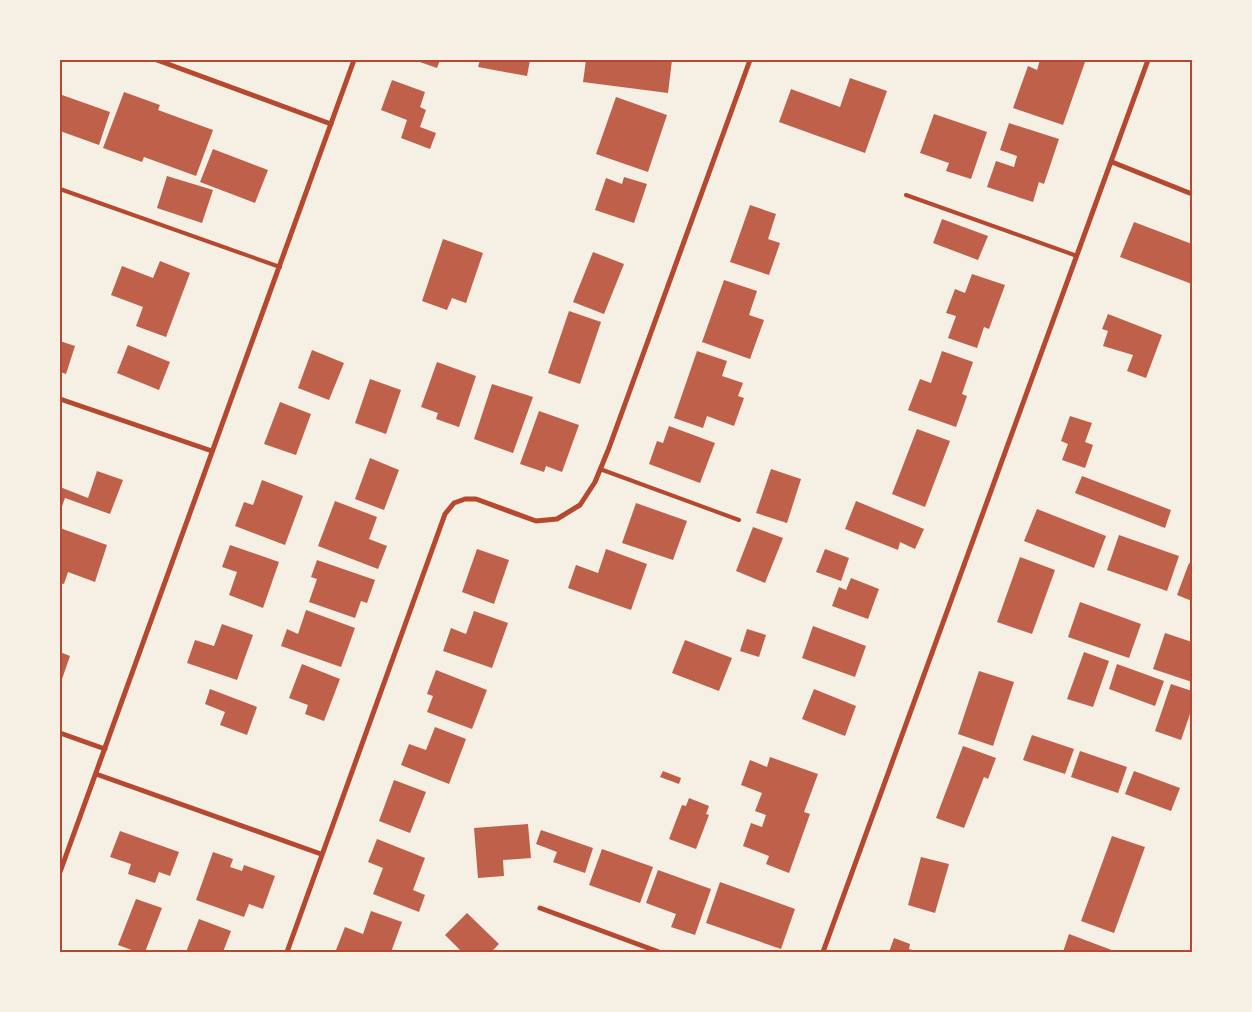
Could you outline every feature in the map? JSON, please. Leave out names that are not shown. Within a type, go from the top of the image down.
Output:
[{"type":"street","points":[[156,60],[331,124]]},
{"type":"street","points":[[60,872],[354,60]]},
{"type":"street","points":[[287,952],[445,514],[454,503],[465,499],[476,499],[536,521],[557,519],[580,505],[595,482],[600,469],[750,60]]},
{"type":"street","points":[[823,952],[1148,60]]},
{"type":"street","points":[[1112,162],[1192,194]]},
{"type":"street","points":[[60,399],[212,451]]},
{"type":"street","points":[[60,733],[105,749]]},
{"type":"street","points":[[96,774],[321,854]]},
{"type":"street","points":[[540,908],[659,952]]},
{"type":"lane","points":[[60,189],[280,267]]},
{"type":"lane","points":[[906,195],[1077,256]]},
{"type":"lane","points":[[600,469],[739,520]]},
{"type":"building","points":[[414,60],[440,60],[437,68]]},
{"type":"building","points":[[480,60],[530,60],[527,76],[478,67]]},
{"type":"building","points":[[586,60],[672,60],[668,93],[583,82]]},
{"type":"building","points":[[1040,60],[1079,60],[1085,62],[1063,125],[1013,108],[1028,66],[1037,70]]},
{"type":"building","points":[[850,78],[887,91],[865,153],[779,122],[791,89],[840,107]]},
{"type":"building","points":[[392,80],[425,92],[420,107],[426,110],[420,127],[436,133],[430,149],[401,138],[407,120],[381,110]]},
{"type":"building","points":[[124,92],[160,105],[158,110],[213,130],[196,176],[144,157],[142,162],[103,148]]},
{"type":"building","points":[[62,95],[110,112],[99,145],[60,131],[60,102]]},
{"type":"building","points":[[616,97],[667,115],[648,172],[596,154]]},
{"type":"building","points":[[934,114],[987,132],[971,179],[946,171],[949,163],[920,153]]},
{"type":"building","points":[[1009,123],[1059,139],[1044,184],[1039,182],[1033,202],[987,187],[996,161],[1014,167],[1017,156],[1000,150]]},
{"type":"building","points":[[213,149],[268,170],[255,203],[200,182]]},
{"type":"building","points":[[167,176],[213,190],[202,223],[157,208]]},
{"type":"building","points":[[624,177],[647,184],[634,223],[595,210],[606,178],[622,184]]},
{"type":"building","points":[[750,205],[776,214],[768,239],[780,243],[769,275],[730,262]]},
{"type":"building","points":[[942,219],[988,236],[978,260],[933,243]]},
{"type":"building","points":[[1134,222],[1192,244],[1192,284],[1120,257]]},
{"type":"building","points":[[443,239],[483,253],[466,303],[452,298],[447,310],[422,301]]},
{"type":"building","points":[[593,252],[624,264],[604,314],[573,302]]},
{"type":"building","points":[[160,261],[190,273],[166,337],[136,326],[143,307],[111,295],[122,266],[153,278]]},
{"type":"building","points":[[972,274],[1005,285],[989,329],[984,327],[977,348],[948,338],[956,316],[946,313],[955,289],[965,293]]},
{"type":"building","points":[[724,280],[757,291],[749,315],[764,320],[750,359],[702,342]]},
{"type":"building","points":[[569,311],[601,322],[580,384],[548,373]]},
{"type":"building","points":[[1108,314],[1162,335],[1146,378],[1127,371],[1133,355],[1103,346],[1108,331],[1102,329]]},
{"type":"building","points":[[60,341],[75,346],[66,374],[60,372]]},
{"type":"building","points":[[128,345],[170,362],[159,390],[117,373]]},
{"type":"building","points":[[312,350],[344,363],[329,400],[298,388]]},
{"type":"building","points":[[697,351],[727,361],[722,376],[743,383],[738,396],[744,398],[734,426],[707,416],[703,428],[674,418]]},
{"type":"building","points":[[942,351],[973,362],[962,394],[967,396],[956,427],[908,410],[920,379],[931,383]]},
{"type":"building","points":[[437,362],[476,376],[459,427],[436,419],[438,413],[421,407]]},
{"type":"building","points":[[370,379],[401,390],[386,434],[355,423]]},
{"type":"building","points":[[492,384],[533,397],[513,453],[474,439]]},
{"type":"building","points":[[280,402],[311,414],[296,455],[264,444]]},
{"type":"building","points":[[539,411],[579,425],[562,472],[546,466],[544,472],[520,464]]},
{"type":"building","points":[[1070,416],[1092,423],[1085,442],[1093,445],[1085,468],[1062,460],[1068,444],[1061,441]]},
{"type":"building","points":[[669,426],[715,443],[700,483],[649,464],[657,441],[663,443]]},
{"type":"building","points":[[917,429],[950,441],[925,507],[892,494]]},
{"type":"building","points":[[370,458],[399,470],[384,510],[355,499]]},
{"type":"building","points":[[771,469],[801,479],[787,523],[756,513]]},
{"type":"building","points":[[97,471],[123,480],[110,514],[65,498],[60,512],[60,487],[88,498]]},
{"type":"building","points":[[1082,476],[1171,510],[1165,528],[1075,493]]},
{"type":"building","points":[[262,480],[303,496],[285,545],[235,526],[244,502],[253,505]]},
{"type":"building","points":[[335,501],[377,517],[369,539],[387,546],[378,569],[318,546]]},
{"type":"building","points":[[856,501],[924,529],[915,549],[900,542],[898,550],[845,529]]},
{"type":"building","points":[[636,503],[687,521],[673,560],[622,543]]},
{"type":"building","points":[[1037,509],[1106,536],[1094,568],[1024,541]]},
{"type":"building","points":[[753,527],[783,538],[765,583],[736,571]]},
{"type":"building","points":[[60,528],[107,545],[95,582],[68,572],[64,584],[60,583]]},
{"type":"building","points":[[1119,535],[1179,556],[1167,591],[1107,570]]},
{"type":"building","points":[[230,545],[279,562],[263,608],[229,595],[237,572],[222,567]]},
{"type":"building","points":[[477,549],[509,560],[494,604],[462,592]]},
{"type":"building","points":[[606,549],[647,564],[631,610],[568,588],[576,565],[598,573]]},
{"type":"building","points":[[825,549],[849,558],[841,581],[816,572]]},
{"type":"building","points":[[1020,557],[1055,570],[1032,634],[997,622]]},
{"type":"building","points":[[317,560],[375,580],[367,603],[361,601],[355,618],[309,602],[317,579],[311,577]]},
{"type":"building","points":[[1189,563],[1192,565],[1192,601],[1177,595]]},
{"type":"building","points":[[851,578],[879,589],[868,619],[832,606],[839,587],[846,590]]},
{"type":"building","points":[[1080,602],[1141,624],[1129,658],[1068,637]]},
{"type":"building","points":[[306,610],[355,628],[341,667],[281,646],[287,629],[298,634]]},
{"type":"building","points":[[474,611],[508,623],[492,668],[443,651],[451,628],[466,634]]},
{"type":"building","points":[[222,624],[253,635],[237,680],[187,663],[195,640],[214,646]]},
{"type":"building","points":[[813,626],[866,646],[855,677],[802,658]]},
{"type":"building","points":[[747,629],[766,635],[759,657],[740,651]]},
{"type":"building","points":[[1165,633],[1192,642],[1192,682],[1153,669]]},
{"type":"building","points":[[685,640],[732,658],[719,691],[672,673]]},
{"type":"building","points":[[60,652],[70,656],[60,685]]},
{"type":"building","points":[[1084,652],[1109,661],[1093,707],[1067,699]]},
{"type":"building","points":[[302,664],[340,679],[324,721],[305,714],[308,705],[289,698]]},
{"type":"building","points":[[1117,664],[1164,681],[1155,706],[1109,689]]},
{"type":"building","points":[[436,670],[487,690],[472,729],[427,712],[433,696],[427,694]]},
{"type":"building","points":[[979,671],[1014,682],[993,746],[958,734]]},
{"type":"building","points":[[1171,684],[1192,691],[1192,708],[1181,740],[1155,731]]},
{"type":"building","points":[[210,689],[257,707],[247,735],[220,725],[225,712],[205,704]]},
{"type":"building","points":[[814,689],[856,706],[845,736],[802,719]]},
{"type":"building","points":[[435,727],[466,739],[449,784],[401,765],[409,744],[426,750]]},
{"type":"building","points":[[1032,735],[1074,749],[1065,774],[1023,760]]},
{"type":"building","points":[[963,746],[996,758],[988,779],[984,777],[964,828],[936,818]]},
{"type":"building","points":[[1080,751],[1127,767],[1118,793],[1071,777]]},
{"type":"building","points":[[770,757],[818,774],[804,812],[810,814],[789,873],[766,864],[769,856],[743,846],[751,823],[762,827],[766,815],[755,811],[762,793],[741,785],[750,760],[767,767]]},
{"type":"building","points":[[663,771],[681,778],[679,784],[660,777]]},
{"type":"building","points":[[1134,771],[1180,788],[1171,811],[1125,794]]},
{"type":"building","points":[[394,780],[426,792],[410,833],[379,821]]},
{"type":"building","points":[[689,798],[709,806],[706,814],[709,815],[696,849],[669,839],[682,805],[686,806]]},
{"type":"building","points":[[528,824],[531,858],[503,860],[504,876],[478,878],[474,828]]},
{"type":"building","points":[[541,830],[593,848],[585,873],[553,862],[557,852],[536,844]]},
{"type":"building","points":[[120,831],[179,852],[170,876],[159,872],[155,883],[128,874],[131,864],[110,857]]},
{"type":"building","points":[[1112,836],[1145,847],[1114,933],[1081,921]]},
{"type":"building","points":[[377,839],[425,858],[413,890],[425,895],[419,912],[373,894],[383,868],[368,862]]},
{"type":"building","points":[[602,849],[653,867],[640,903],[589,885]]},
{"type":"building","points":[[213,852],[233,859],[230,867],[242,871],[244,865],[275,876],[263,909],[249,904],[244,917],[196,900]]},
{"type":"building","points":[[921,857],[949,864],[935,913],[908,905]]},
{"type":"building","points":[[658,870],[711,889],[695,935],[671,927],[676,914],[646,903]]},
{"type":"building","points":[[720,882],[795,909],[781,949],[706,923]]},
{"type":"building","points":[[136,899],[162,908],[145,952],[137,952],[118,945]]},
{"type":"building","points":[[371,911],[402,922],[391,952],[342,952],[336,950],[345,927],[363,934]]},
{"type":"building","points":[[467,913],[499,944],[491,952],[462,952],[445,935]]},
{"type":"building","points":[[199,919],[231,931],[223,952],[186,952]]},
{"type":"building","points":[[1069,934],[1117,952],[1063,952]]},
{"type":"building","points":[[894,938],[910,944],[909,949],[918,952],[889,952]]}]
